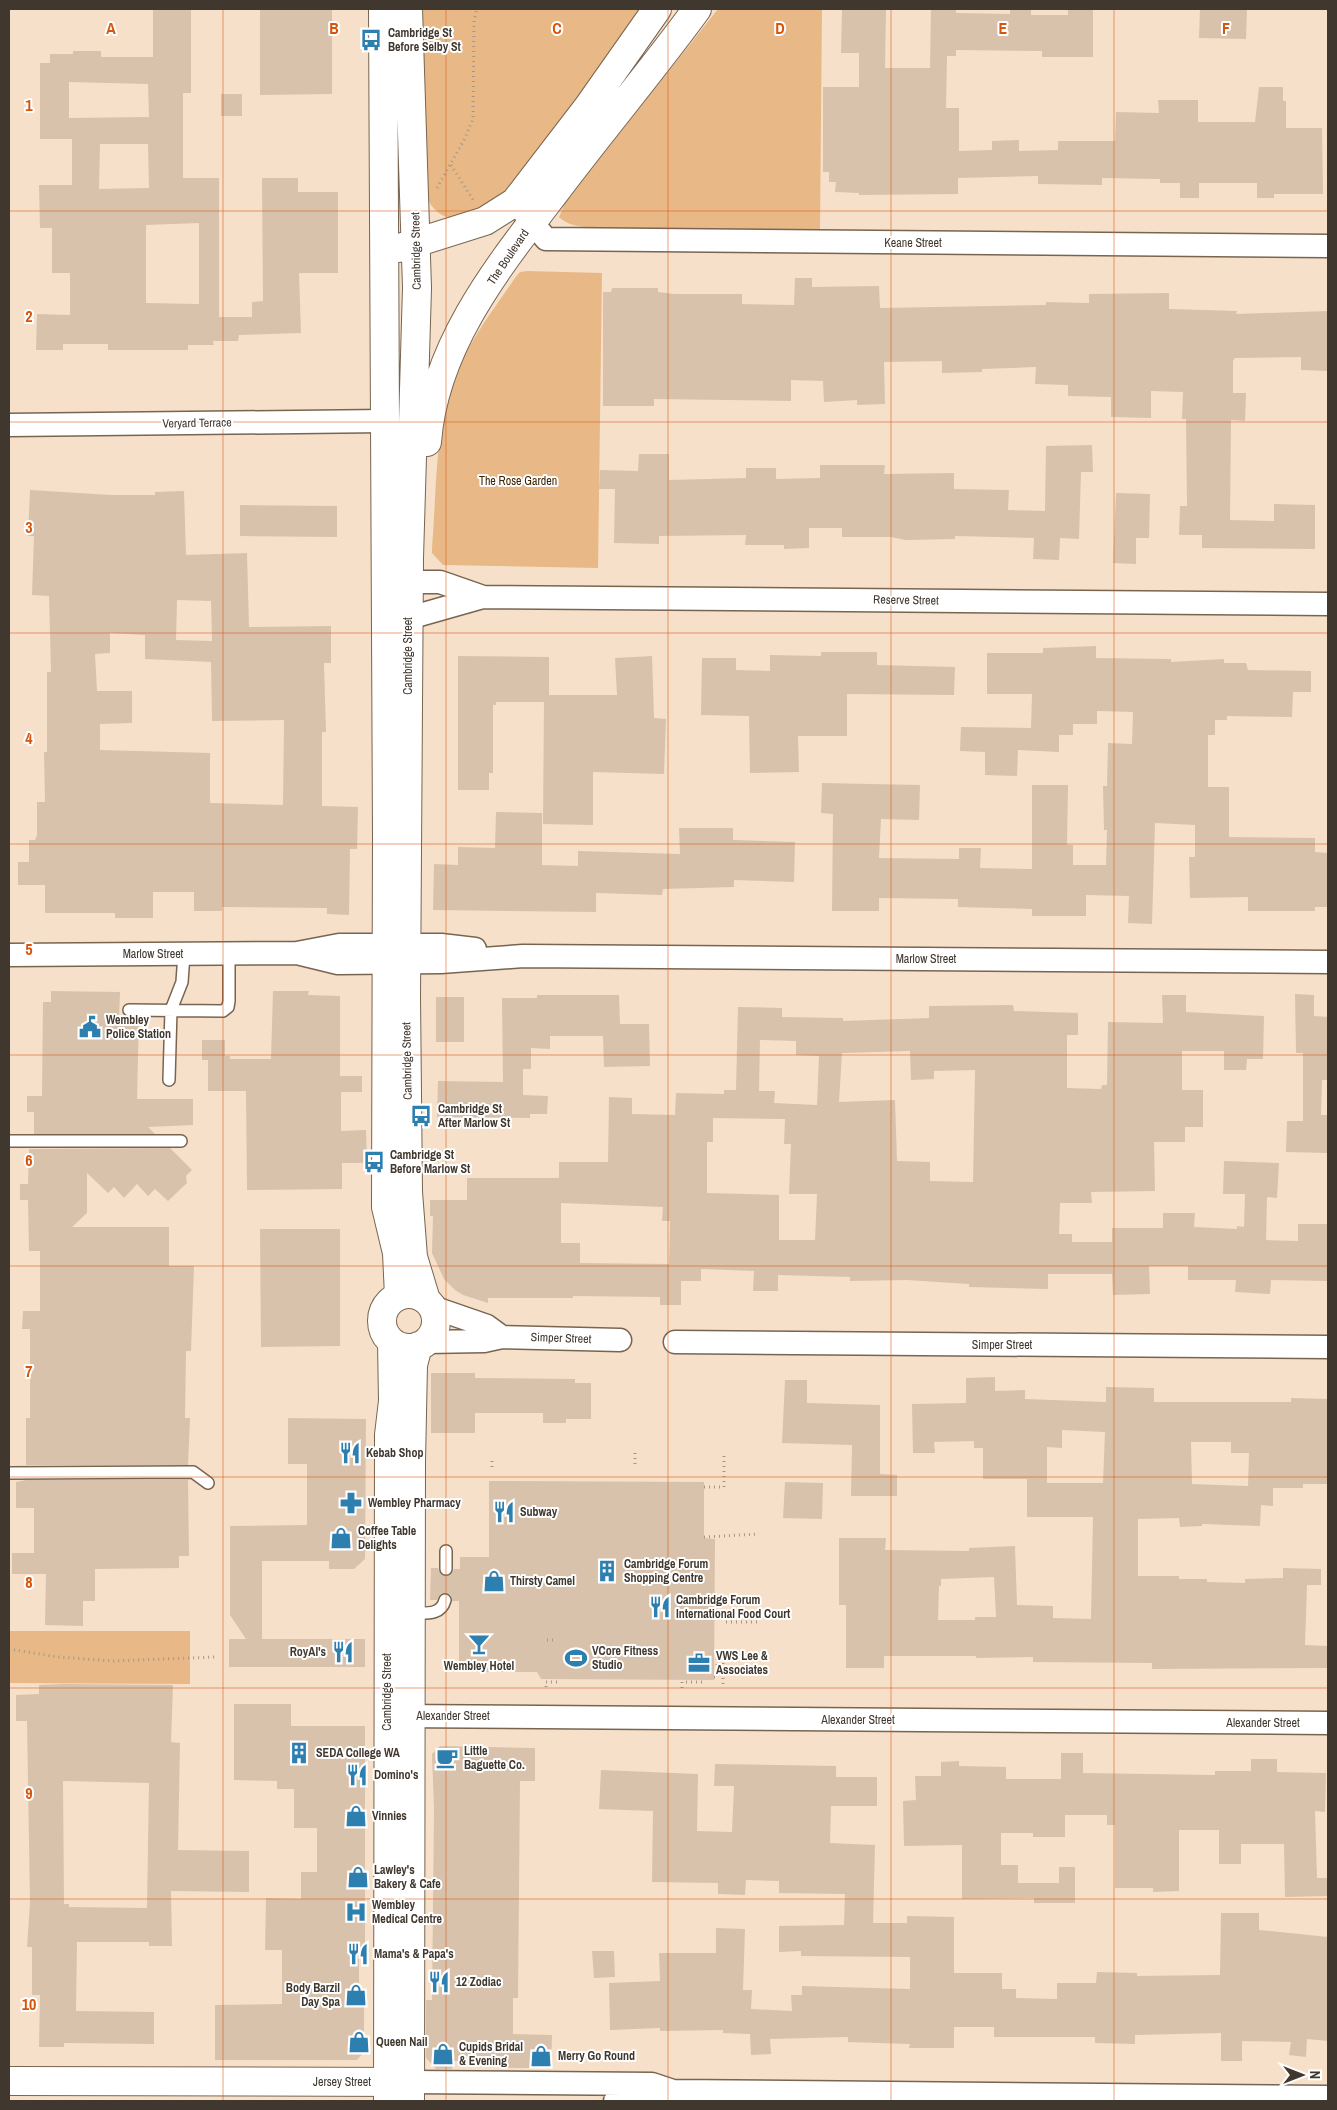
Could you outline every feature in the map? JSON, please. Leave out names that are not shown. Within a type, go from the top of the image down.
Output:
[{"type":"main road","name":"Cambridge Street","points":[[383,9],[385,421],[398,582],[396,954],[409,1227],[413,1257],[429,1304]]},
{"type":"main road","name":"Cambridge Street","points":[[399,1296],[397,1253],[386,1207],[409,618],[398,582],[409,547],[416,242],[408,9]]},
{"type":"main road","name":"The Boulevard","points":[[409,547],[425,474],[428,428],[435,393],[448,357],[523,212],[588,107],[657,9]]},
{"type":"main road","name":"The Boulevard","points":[[384,253],[485,221],[523,212],[697,9]]},
{"type":"main road","points":[[399,1296],[418,1296],[429,1304],[436,1319],[434,1331],[412,1343],[386,1335],[382,1317],[391,1301],[399,1296]]},
{"type":"main road","name":"Cambridge Street","points":[[399,1716],[412,1612],[412,1343]]},
{"type":"main road","name":"Cambridge Street","points":[[399,2092],[399,1716],[389,1435],[394,1401],[412,1343]]},
{"type":"main road","name":"Jersey Street","points":[[9,2082],[399,2092]]},
{"type":"street","name":"Keane Street","points":[[523,212],[546,239],[1328,246]]},
{"type":"street","name":"Veryard Terrace","points":[[9,425],[385,421]]},
{"type":"street","name":"Reserve Street","points":[[398,582],[440,582],[483,596]]},
{"type":"street","name":"Reserve Street","points":[[409,618],[483,596],[1328,604]]},
{"type":"street","name":"Marlow Street","points":[[9,955],[297,953],[338,963],[440,945],[523,956],[1328,962]]},
{"type":"street","points":[[429,1304],[487,1326],[502,1337]]},
{"type":"street","name":"Simper Street","points":[[412,1343],[484,1341],[502,1337],[620,1340]]},
{"type":"street","name":"Simper Street","points":[[675,1342],[1328,1347]]},
{"type":"street","name":"Alexander Street","points":[[399,1716],[1328,1723]]},
{"type":"street","name":"Jersey Street","points":[[399,2092],[652,2084],[674,2092]]},
{"type":"street","name":"Jersey Street","points":[[615,2101],[652,2099],[674,2092],[1328,2097]]},
{"type":"lane","points":[[168,1080],[171,1010],[182,982],[184,954]]},
{"type":"lane","points":[[129,1010],[223,1010],[228,1007],[230,982],[229,954]]},
{"type":"lane","points":[[9,1141],[181,1141]]},
{"type":"lane","points":[[9,1473],[193,1472],[208,1483]]},
{"type":"lane","points":[[446,1551],[446,1569]]},
{"type":"lane","points":[[412,1612],[434,1612],[441,1608],[445,1600]]},
{"type":"path","points":[[434,191],[440,185],[473,119],[474,20],[478,9]]},
{"type":"path","points":[[451,164],[476,206]]},
{"type":"path","points":[[635,1453],[635,1468]]},
{"type":"path","points":[[704,1487],[724,1487],[724,1454]]},
{"type":"path","points":[[492,1461],[492,1469]]},
{"type":"path","points":[[704,1537],[759,1534]]},
{"type":"path","points":[[726,1622],[758,1622]]},
{"type":"path","points":[[547,1640],[555,1640]]},
{"type":"path","points":[[9,1649],[58,1657],[113,1661],[216,1657]]},
{"type":"path","points":[[714,1677],[717,1677],[717,1652],[723,1652],[723,1688]]},
{"type":"path","points":[[682,1688],[682,1682],[704,1682],[704,1680]]},
{"type":"path","points":[[546,1687],[546,1682],[559,1682]]},
{"type":"green space","points":[[419,9],[644,9],[515,186],[481,208],[461,217],[452,218],[437,212],[424,192]]},
{"type":"green space","points":[[718,9],[822,9],[820,230],[603,228],[580,226],[563,221],[559,217],[567,199]]},
{"type":"green space","name":"The Rose Garden","points":[[520,272],[602,273],[598,568],[443,565],[432,553],[432,548],[438,455],[447,400],[459,367],[485,321]]},
{"type":"green space","points":[[10,1631],[190,1631],[190,1684],[9,1683]]},
{"type":"building","points":[[153,9],[191,9],[191,93],[183,93],[183,178],[219,178],[219,317],[252,317],[252,302],[263,301],[262,178],[298,178],[298,192],[338,192],[338,273],[299,273],[301,333],[239,335],[238,341],[213,341],[214,345],[188,345],[188,350],[108,350],[108,344],[63,344],[63,350],[36,350],[37,314],[70,315],[70,273],[52,273],[52,228],[40,228],[39,185],[72,185],[72,139],[40,139],[40,63],[50,63],[50,54],[73,54],[73,51],[101,51],[101,57],[153,57]],"holes":[[[69,82],[148,84],[149,117],[69,118]],[[100,144],[148,144],[149,188],[99,189]],[[199,223],[199,304],[146,303],[146,225]]]},
{"type":"building","points":[[332,9],[332,94],[260,95],[260,10]]},
{"type":"building","points":[[842,9],[886,9],[885,68],[930,68],[931,9],[956,9],[956,13],[1010,14],[1010,9],[1031,9],[1031,15],[1068,15],[1068,9],[1093,9],[1093,57],[1042,57],[1042,51],[956,50],[956,56],[947,56],[946,108],[959,108],[959,151],[992,150],[992,141],[1019,140],[1019,151],[1058,150],[1058,141],[1115,141],[1116,112],[1159,113],[1158,100],[1198,100],[1198,122],[1255,122],[1259,87],[1283,87],[1283,101],[1286,101],[1286,128],[1322,128],[1323,194],[1274,194],[1274,198],[1257,198],[1257,183],[1199,183],[1199,198],[1180,198],[1180,183],[1160,183],[1160,179],[1102,178],[1102,185],[1038,184],[1038,176],[958,178],[958,194],[859,195],[859,193],[835,192],[836,182],[829,182],[829,172],[823,172],[823,87],[859,87],[859,53],[841,53]]},
{"type":"building","points":[[1200,9],[1247,9],[1246,39],[1199,38]]},
{"type":"building","points":[[221,94],[242,94],[242,116],[221,116]]},
{"type":"building","points":[[795,278],[812,278],[812,287],[879,286],[880,308],[1046,305],[1046,302],[1089,303],[1089,294],[1169,293],[1169,309],[1237,311],[1236,314],[1328,311],[1328,371],[1301,370],[1301,357],[1235,358],[1233,361],[1233,393],[1246,393],[1245,421],[1231,420],[1230,520],[1274,521],[1274,504],[1315,505],[1315,549],[1202,548],[1202,535],[1179,535],[1180,506],[1187,506],[1186,419],[1182,419],[1183,392],[1151,391],[1151,418],[1111,417],[1111,397],[1068,396],[1068,385],[1035,384],[1036,367],[982,369],[982,372],[942,373],[942,361],[884,362],[885,404],[857,405],[857,400],[824,402],[823,381],[791,380],[791,401],[654,399],[654,406],[603,406],[603,292],[611,292],[612,288],[658,288],[658,292],[674,294],[742,294],[742,304],[794,305]]},
{"type":"building","points":[[1092,445],[1093,472],[1081,472],[1079,539],[1060,538],[1059,560],[1033,559],[1034,538],[955,536],[955,539],[905,540],[891,537],[842,537],[842,528],[809,528],[809,548],[784,549],[784,545],[745,545],[746,535],[659,536],[659,544],[614,543],[615,489],[599,489],[600,470],[638,471],[639,454],[669,454],[669,480],[746,478],[746,468],[776,468],[776,479],[820,478],[820,465],[885,465],[884,474],[954,473],[954,489],[1009,490],[1008,510],[1045,511],[1046,446]]},
{"type":"building","points":[[30,490],[111,495],[155,495],[155,492],[184,491],[186,555],[247,553],[249,627],[331,626],[331,663],[324,663],[326,732],[322,732],[322,806],[358,807],[357,849],[350,849],[349,915],[327,914],[327,908],[222,907],[222,911],[194,911],[194,892],[153,892],[153,918],[115,918],[115,913],[45,913],[45,885],[18,885],[18,862],[29,862],[29,840],[35,840],[37,835],[37,802],[45,802],[44,752],[47,752],[47,672],[51,672],[49,596],[32,595],[34,536],[28,536]],"holes":[[[177,600],[211,601],[212,641],[176,640]],[[110,633],[145,635],[145,659],[211,662],[212,721],[284,720],[283,805],[210,803],[210,753],[100,750],[100,724],[132,723],[132,691],[97,691],[95,654],[110,653]]]},
{"type":"building","points":[[1116,493],[1150,494],[1149,538],[1136,538],[1136,564],[1113,563]]},
{"type":"building","points":[[240,505],[337,506],[337,537],[240,536]]},
{"type":"building","points":[[1096,646],[1096,658],[1171,659],[1171,662],[1224,659],[1224,663],[1246,663],[1248,670],[1311,671],[1311,692],[1293,692],[1292,717],[1227,716],[1227,720],[1215,720],[1215,735],[1208,735],[1208,787],[1229,787],[1229,837],[1315,838],[1315,852],[1328,853],[1328,907],[1315,907],[1315,911],[1248,911],[1248,897],[1190,898],[1189,857],[1195,857],[1195,825],[1155,823],[1152,924],[1128,923],[1129,896],[1086,895],[1086,916],[1032,916],[1032,909],[958,907],[958,899],[879,898],[879,911],[832,911],[833,814],[821,813],[822,783],[920,785],[919,820],[881,819],[879,858],[959,859],[959,848],[981,848],[980,868],[1032,869],[1032,785],[1068,785],[1067,845],[1073,845],[1073,865],[1106,865],[1107,830],[1104,830],[1103,786],[1107,786],[1108,743],[1132,744],[1133,712],[1097,711],[1097,724],[1073,724],[1073,735],[1059,735],[1059,752],[1018,750],[1017,776],[985,775],[985,752],[960,751],[961,727],[1031,728],[1032,694],[987,694],[987,653],[1043,653],[1043,648]]},
{"type":"building","points":[[821,652],[877,652],[877,665],[955,667],[954,695],[847,694],[847,736],[798,736],[799,772],[750,773],[749,716],[701,715],[702,658],[736,658],[736,670],[770,671],[770,655],[821,656]]},
{"type":"building","points":[[458,656],[549,657],[549,695],[617,695],[615,658],[652,656],[654,718],[666,719],[664,774],[593,772],[593,825],[543,824],[544,702],[496,702],[496,705],[493,705],[493,773],[489,773],[489,790],[458,790]]},
{"type":"building","points":[[496,812],[542,813],[542,865],[578,866],[578,851],[680,854],[679,828],[733,828],[733,840],[795,842],[794,882],[734,880],[734,887],[663,889],[662,895],[596,893],[596,912],[433,910],[434,864],[458,865],[458,847],[495,848]]},
{"type":"building","points":[[51,991],[120,992],[119,1018],[139,1019],[137,1099],[193,1099],[193,1125],[148,1127],[155,1134],[34,1134],[34,1112],[27,1112],[27,1096],[42,1096],[43,1002],[51,1002]]},
{"type":"building","points":[[273,991],[309,991],[308,995],[340,996],[340,1076],[362,1076],[362,1092],[341,1092],[341,1131],[366,1130],[367,1163],[342,1163],[342,1189],[247,1190],[246,1091],[208,1091],[208,1060],[202,1060],[202,1040],[225,1040],[225,1056],[230,1056],[230,1059],[271,1059]]},
{"type":"building","points":[[1295,994],[1314,995],[1314,1016],[1328,1017],[1328,1080],[1322,1080],[1321,1115],[1328,1115],[1328,1153],[1286,1152],[1287,1121],[1303,1121],[1303,1053],[1296,1053]]},
{"type":"building","points":[[537,995],[619,995],[620,1024],[649,1024],[650,1066],[604,1067],[603,1036],[550,1036],[550,1049],[531,1048],[531,1069],[523,1069],[523,1095],[548,1096],[547,1114],[530,1114],[530,1118],[437,1117],[438,1081],[503,1082],[502,998],[537,998]]},
{"type":"building","points":[[1162,995],[1186,995],[1186,1012],[1264,1016],[1263,1059],[1247,1059],[1246,1070],[1224,1070],[1224,1051],[1182,1051],[1182,1090],[1203,1090],[1203,1127],[1185,1127],[1185,1142],[1154,1142],[1155,1191],[1091,1192],[1092,1203],[1060,1203],[1059,1234],[1072,1234],[1072,1242],[1112,1242],[1112,1228],[1163,1228],[1163,1213],[1195,1213],[1194,1227],[1237,1229],[1237,1226],[1244,1227],[1245,1194],[1223,1194],[1224,1161],[1279,1163],[1277,1198],[1267,1197],[1266,1240],[1298,1241],[1298,1224],[1328,1224],[1328,1281],[1271,1280],[1270,1294],[1235,1292],[1236,1280],[1188,1280],[1188,1266],[1149,1266],[1150,1294],[1113,1295],[1112,1274],[1048,1274],[1048,1289],[969,1287],[969,1284],[907,1280],[850,1281],[850,1277],[778,1275],[778,1291],[753,1291],[754,1271],[701,1269],[701,1281],[681,1281],[681,1305],[660,1305],[660,1297],[573,1296],[573,1298],[488,1298],[488,1303],[463,1295],[455,1290],[444,1279],[432,1253],[433,1216],[430,1216],[430,1200],[467,1200],[467,1178],[559,1178],[559,1162],[608,1162],[609,1097],[632,1098],[632,1114],[675,1115],[676,1093],[724,1094],[724,1090],[736,1090],[738,1007],[782,1008],[782,1017],[843,1018],[843,1021],[929,1018],[929,1006],[1013,1005],[1014,1011],[1078,1013],[1078,1035],[1067,1035],[1067,1088],[1101,1089],[1102,1085],[1107,1085],[1108,1022],[1163,1023]],"holes":[[[760,1040],[796,1041],[796,1055],[819,1056],[817,1105],[774,1103],[775,1091],[759,1091]],[[910,1051],[911,1080],[934,1079],[934,1071],[975,1070],[973,1182],[930,1181],[930,1162],[897,1161],[895,1100],[839,1102],[842,1053]],[[713,1118],[785,1119],[784,1144],[791,1144],[789,1194],[817,1194],[815,1240],[779,1240],[779,1195],[707,1193],[707,1142],[713,1142]],[[561,1203],[663,1207],[662,1221],[670,1221],[669,1264],[580,1263],[580,1243],[561,1243]]]},
{"type":"building","points":[[436,997],[464,997],[464,1042],[436,1042]]},
{"type":"building","points":[[170,1148],[192,1170],[186,1176],[187,1183],[168,1201],[155,1189],[148,1196],[137,1184],[124,1198],[114,1187],[108,1193],[87,1173],[87,1213],[72,1227],[169,1227],[169,1266],[194,1266],[191,1351],[186,1351],[185,1418],[190,1418],[188,1465],[26,1465],[26,1418],[30,1418],[30,1329],[22,1329],[23,1311],[40,1311],[40,1251],[29,1251],[28,1200],[20,1200],[20,1184],[28,1184],[29,1149]]},
{"type":"building","points":[[260,1229],[340,1229],[340,1346],[261,1347]]},
{"type":"building","points":[[431,1373],[475,1373],[475,1378],[575,1379],[575,1383],[591,1383],[591,1419],[566,1419],[566,1423],[543,1423],[543,1413],[475,1413],[475,1433],[431,1433]]},
{"type":"building","points":[[995,1377],[995,1391],[1025,1390],[1025,1399],[1106,1402],[1106,1387],[1154,1388],[1154,1402],[1291,1402],[1291,1398],[1328,1399],[1328,1484],[1303,1484],[1303,1488],[1273,1488],[1273,1506],[1261,1505],[1260,1526],[1202,1524],[1202,1526],[1180,1527],[1179,1518],[1138,1519],[1138,1576],[1179,1576],[1179,1579],[1207,1579],[1207,1582],[1245,1583],[1245,1579],[1283,1578],[1283,1568],[1321,1569],[1321,1585],[1307,1585],[1305,1645],[1327,1646],[1327,1668],[1152,1669],[1152,1663],[1033,1662],[1033,1657],[884,1656],[884,1668],[846,1668],[846,1605],[839,1605],[839,1538],[886,1538],[885,1550],[969,1551],[969,1548],[1015,1546],[1017,1605],[1053,1606],[1053,1618],[1091,1619],[1093,1517],[1027,1517],[1027,1479],[983,1479],[983,1448],[974,1448],[974,1441],[934,1442],[935,1453],[913,1453],[912,1404],[966,1403],[966,1378]],"holes":[[[1062,1430],[1105,1432],[1103,1483],[1047,1483],[1047,1447],[1062,1448]],[[1191,1442],[1231,1442],[1231,1453],[1249,1453],[1248,1486],[1192,1484]],[[994,1577],[996,1617],[975,1617],[975,1620],[938,1620],[941,1579]]]},
{"type":"building","points":[[785,1380],[807,1380],[807,1403],[880,1405],[880,1474],[897,1475],[897,1496],[851,1496],[852,1445],[782,1443]]},
{"type":"building","points":[[288,1418],[366,1419],[365,1559],[354,1569],[329,1569],[329,1561],[262,1561],[262,1639],[365,1639],[365,1667],[229,1667],[229,1639],[246,1639],[230,1615],[230,1526],[307,1525],[307,1464],[288,1464]]},
{"type":"building","points":[[26,1480],[188,1480],[189,1556],[179,1556],[179,1568],[95,1569],[95,1601],[83,1601],[83,1626],[45,1625],[46,1574],[12,1574],[12,1553],[34,1553],[34,1508],[16,1508],[16,1482]]},
{"type":"building","name":"Cambridge Forum Shopping Centre","points":[[489,1481],[704,1482],[704,1538],[715,1539],[714,1680],[541,1679],[537,1672],[470,1672],[459,1661],[459,1601],[452,1601],[451,1595],[444,1593],[440,1594],[437,1600],[430,1600],[431,1568],[438,1568],[440,1573],[446,1576],[452,1573],[454,1569],[460,1569],[460,1557],[489,1557]]},
{"type":"building","points":[[785,1482],[823,1483],[822,1519],[783,1518]]},
{"type":"building","points":[[39,1685],[173,1685],[171,1742],[180,1743],[178,1850],[249,1851],[249,1892],[171,1891],[172,1946],[149,1946],[149,1942],[77,1942],[76,2011],[154,2012],[154,2044],[64,2043],[64,2047],[39,2047],[40,1995],[32,1995],[32,1947],[27,1947],[30,1903],[27,1721],[16,1721],[16,1695],[39,1694]],"holes":[[[63,1781],[149,1783],[147,1908],[69,1907],[69,1904],[64,1904]]]},
{"type":"building","points":[[234,1704],[291,1704],[291,1726],[365,1726],[365,1952],[359,1952],[359,2005],[364,2005],[364,2052],[357,2060],[215,2060],[215,2005],[282,2004],[282,1950],[265,1950],[266,1898],[301,1899],[301,1872],[317,1872],[317,1828],[294,1828],[294,1789],[277,1789],[277,1781],[234,1780]]},
{"type":"building","points":[[440,1746],[535,1748],[535,1781],[520,1781],[518,1998],[513,1998],[513,2034],[552,2035],[551,2068],[507,2068],[507,2057],[458,2056],[458,2061],[452,2061],[452,2069],[436,2069],[426,2058],[426,2000],[432,2000],[434,1809],[432,1754]]},
{"type":"building","points":[[1061,1753],[1083,1753],[1083,1773],[1215,1775],[1215,1771],[1251,1771],[1251,1759],[1277,1759],[1277,1772],[1326,1773],[1325,1812],[1315,1811],[1317,1878],[1328,1878],[1328,1896],[1285,1897],[1284,1844],[1241,1844],[1241,1864],[1219,1864],[1219,1830],[1179,1830],[1179,1891],[1153,1892],[1153,1888],[1115,1888],[1115,1825],[1107,1825],[1107,1815],[1065,1815],[1065,1837],[1033,1837],[1033,1833],[1001,1833],[1001,1865],[1018,1865],[1018,1883],[1059,1883],[1059,1867],[1075,1867],[1075,1903],[1034,1903],[1034,1898],[962,1899],[962,1845],[904,1846],[903,1801],[916,1800],[915,1776],[941,1776],[941,1762],[959,1761],[959,1766],[1006,1767],[1006,1779],[1061,1779]]},
{"type":"building","points":[[715,1764],[836,1766],[836,1777],[877,1777],[877,1806],[831,1806],[830,1843],[875,1845],[873,1923],[907,1923],[907,1916],[954,1917],[954,1973],[1002,1973],[1002,1989],[1016,1989],[1016,1998],[1057,1999],[1057,1983],[1096,1983],[1097,1972],[1137,1973],[1137,1976],[1220,1975],[1221,1913],[1259,1913],[1259,1930],[1328,1937],[1328,2041],[1307,2039],[1306,2057],[1289,2055],[1291,2042],[1242,2041],[1242,2061],[1221,2061],[1221,2033],[1135,2035],[1135,2044],[1095,2043],[1095,2037],[994,2037],[994,2027],[954,2027],[954,2048],[909,2048],[910,2044],[848,2042],[848,2037],[770,2039],[771,2054],[751,2055],[750,2034],[723,2033],[723,2030],[660,2031],[660,2028],[610,2030],[609,1983],[660,1981],[659,1953],[716,1953],[716,1928],[745,1929],[743,1990],[752,1990],[751,2009],[792,2011],[791,1995],[802,1995],[802,1986],[910,1989],[910,1957],[801,1956],[801,1951],[779,1952],[779,1926],[844,1925],[845,1894],[779,1893],[779,1881],[746,1880],[745,1895],[718,1894],[718,1883],[652,1882],[653,1811],[599,1809],[601,1770],[698,1774],[697,1831],[732,1832],[734,1786],[714,1786]]},
{"type":"building","points":[[592,1951],[614,1951],[615,1977],[594,1978]]},
{"type":"place","name":"Cambridge St Before Selby St","points":[[371,40]]},
{"type":"place","name":"Wembley Police Station","points":[[90,1027]]},
{"type":"place","name":"Cambridge St After Marlow St","points":[[421,1116]]},
{"type":"place","name":"Cambridge St Before Marlow St","points":[[374,1162]]},
{"type":"place","name":"Kebab Shop","points":[[350,1453]]},
{"type":"place","name":"Wembley Pharmacy","points":[[351,1503]]},
{"type":"place","name":"Subway","points":[[504,1512]]},
{"type":"place","name":"Coffee Table Delights","points":[[341,1538]]},
{"type":"place","name":"Cambridge Forum Shopping Centre","points":[[607,1571]]},
{"type":"place","name":"Thirsty Camel","points":[[494,1581]]},
{"type":"place","name":"Cambridge Forum International Food Court","points":[[660,1607]]},
{"type":"place","name":"Wembley Hotel","points":[[479,1644]]},
{"type":"place","name":"RoyAl's","points":[[343,1652]]},
{"type":"place","name":"VCore Fitness Studio","points":[[576,1658]]},
{"type":"place","name":"VWS Lee & Associates","points":[[699,1663]]},
{"type":"place","name":"SEDA College WA","points":[[299,1753]]},
{"type":"place","name":"Little Baguette Co.","points":[[447,1758]]},
{"type":"place","name":"Domino's","points":[[357,1775]]},
{"type":"place","name":"Vinnies","points":[[356,1816]]},
{"type":"place","name":"Lawley's Bakery & Cafe","points":[[358,1877]]},
{"type":"place","name":"Wembley Medical Centre","points":[[356,1912]]},
{"type":"place","name":"Mama's & Papa's","points":[[358,1954]]},
{"type":"place","name":"12 Zodiac","points":[[439,1982]]},
{"type":"place","name":"Body Barzil Day Spa","points":[[356,1995]]},
{"type":"place","name":"Queen Nail","points":[[359,2042]]},
{"type":"place","name":"Cupids Bridal & Evening","points":[[443,2054]]},
{"type":"place","name":"Merry Go Round","points":[[541,2056]]}]
